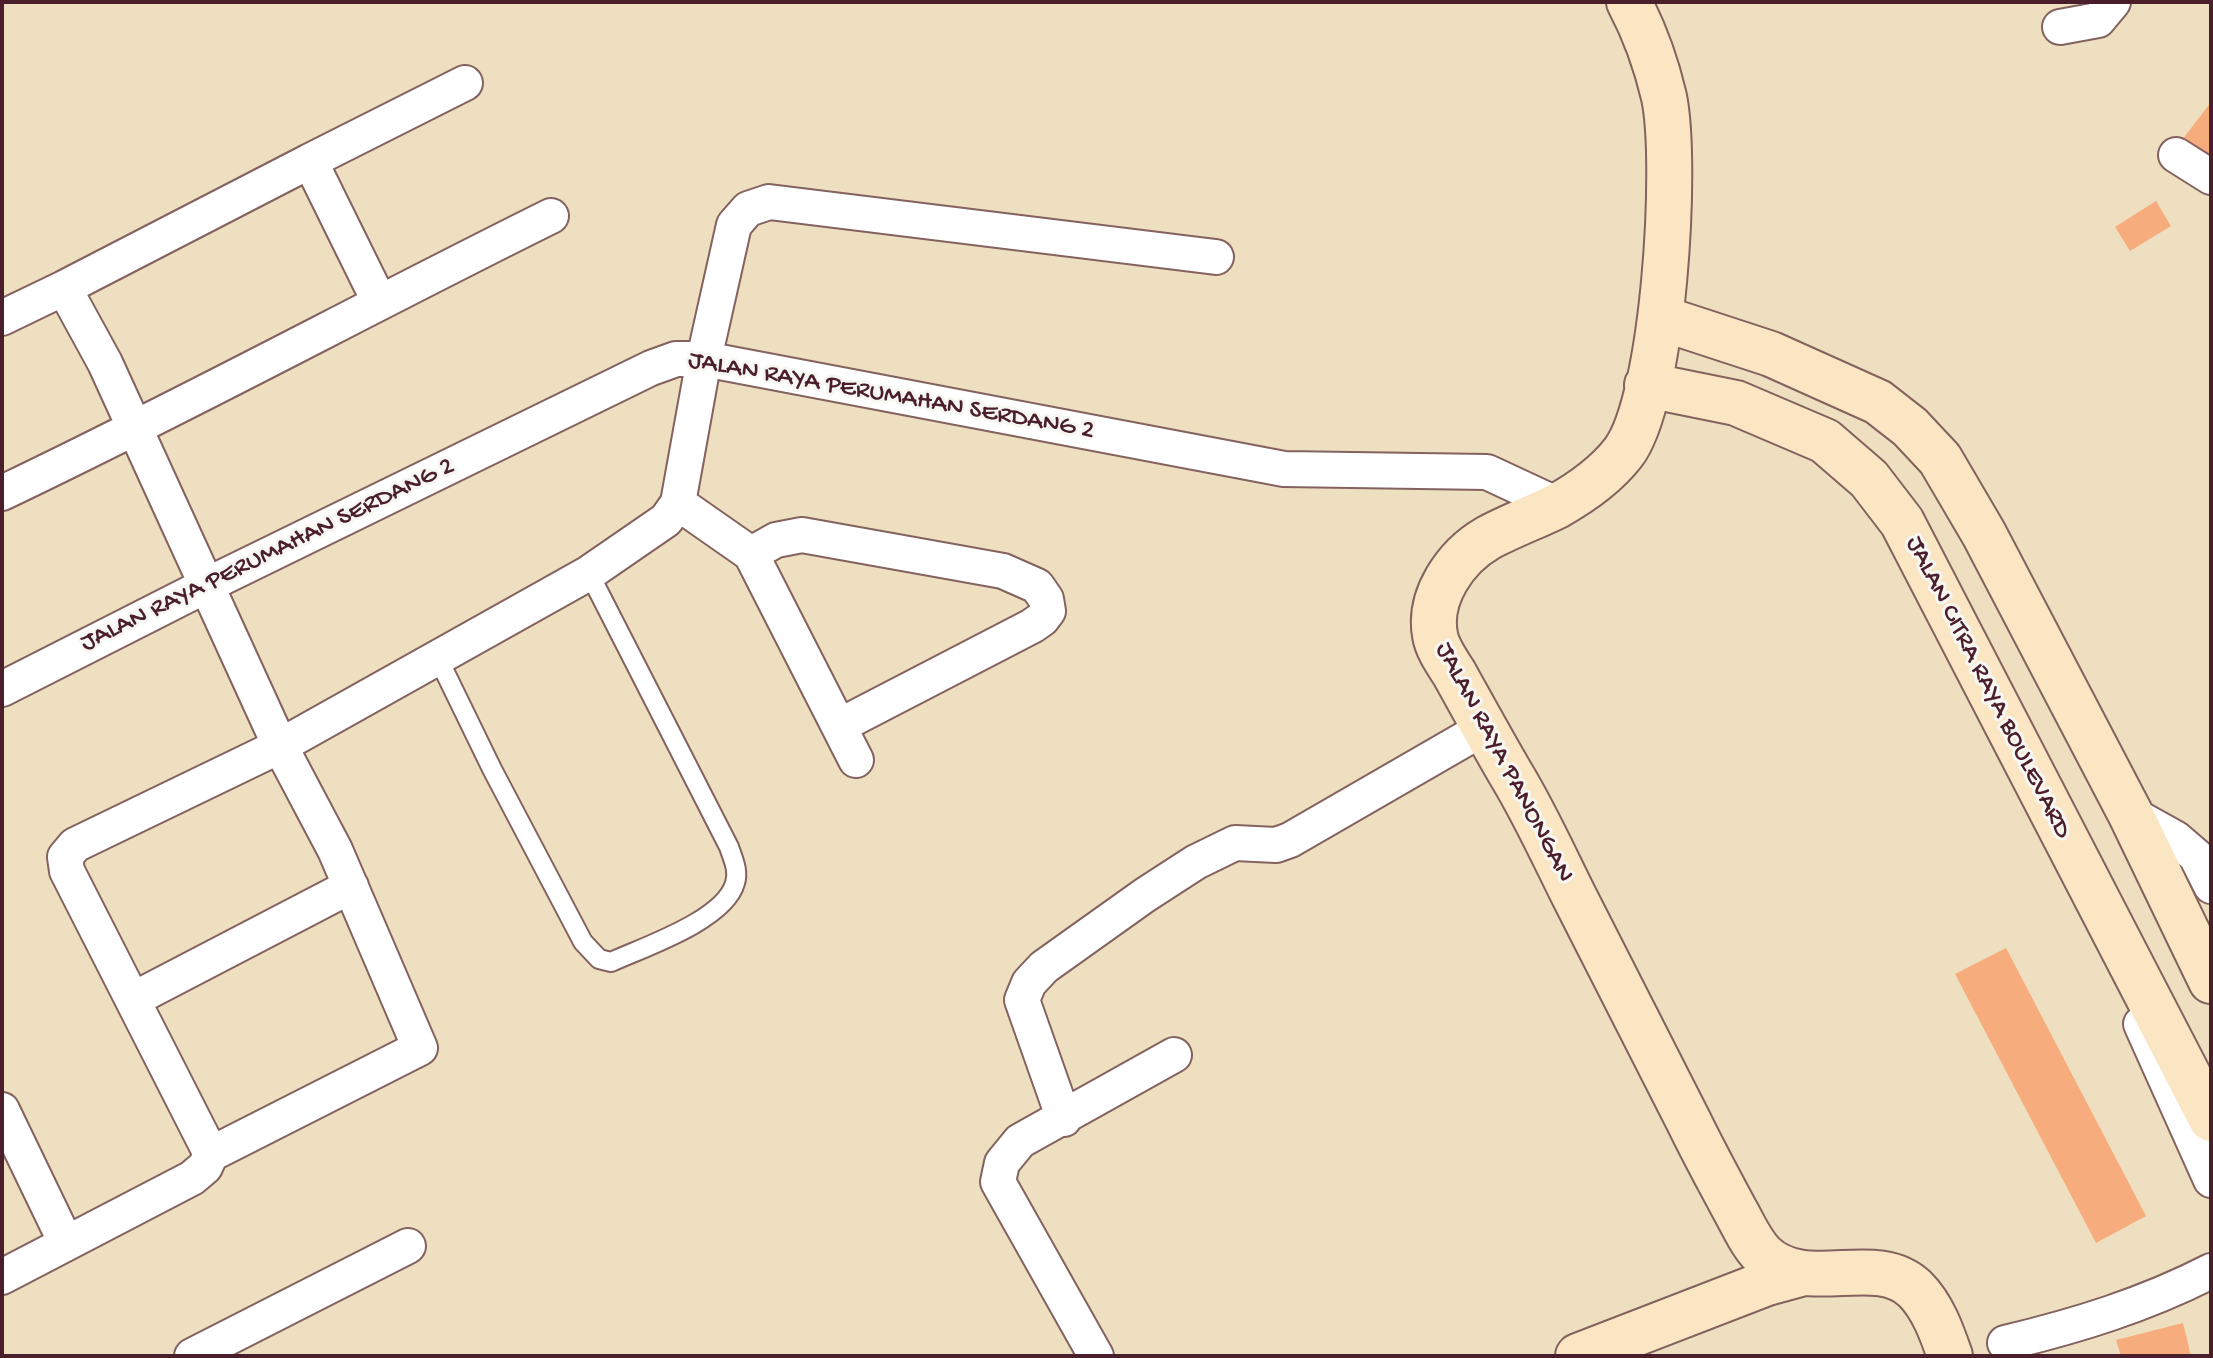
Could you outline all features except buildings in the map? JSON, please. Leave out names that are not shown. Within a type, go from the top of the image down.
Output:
[{"type":"main road","name":"JALAN RAYA PANONGAN","points":[[1629,2],[1646,34],[1664,100],[1667,213],[1661,318],[1636,432],[1609,470],[1586,488],[1558,505],[1484,540],[1446,579],[1434,607],[1435,639],[1517,783],[1711,1167],[1754,1243],[1764,1256],[1784,1269],[1800,1274],[1852,1272],[1898,1278],[1914,1288],[1925,1303],[1939,1326],[1950,1356]]},
{"type":"main road","points":[[1661,318],[1771,354],[1878,402],[1910,427],[1940,459],[1984,534],[2209,972]]},
{"type":"main road","name":"JALAN CITRA RAYA BOULEVARD","points":[[1647,385],[1736,403],[1825,441],[1869,479],[1902,522],[2211,1119]]},
{"type":"main road","points":[[1578,1356],[1767,1283],[1800,1274]]},
{"type":"street","points":[[2060,27],[2098,20],[2113,2]]},
{"type":"street","points":[[2,318],[465,83]]},
{"type":"street","points":[[2176,155],[2211,177]]},
{"type":"street","points":[[310,161],[379,301]]},
{"type":"street","points":[[211,1154],[67,871],[65,857],[75,845],[280,746],[438,658],[589,573],[666,520],[678,503],[704,359],[734,225],[748,209],[769,202],[1216,257]]},
{"type":"street","points":[[2,493],[137,429],[379,301],[551,216]]},
{"type":"street","points":[[2,1277],[192,1178],[205,1167],[211,1154],[420,1048],[335,850],[280,746],[137,429],[64,288]]},
{"type":"street","name":"JALAN RAYA PERUMAHAN SERDANG 2","points":[[2,689],[207,585],[651,368],[676,359],[704,359],[1284,469],[1487,472],[1558,505]]},
{"type":"street","points":[[678,503],[751,554],[856,760]]},
{"type":"street","points":[[751,554],[776,540],[802,535],[1003,571],[1037,586],[1046,599],[1048,611],[1032,626],[839,726]]},
{"type":"street","points":[[1064,1119],[1022,1000],[1029,983],[1044,967],[1145,895],[1221,848],[1235,843],[1276,845],[1290,840],[1484,728]]},
{"type":"street","points":[[2130,813],[2175,838],[2196,856],[2211,886]]},
{"type":"street","points":[[134,999],[351,886]]},
{"type":"street","points":[[2111,928],[2111,954],[2211,1180]]},
{"type":"street","points":[[1096,1356],[998,1182],[1002,1163],[1020,1141],[1174,1055]]},
{"type":"street","points":[[2,1110],[66,1243]]},
{"type":"street","points":[[192,1356],[408,1246]]},
{"type":"street","points":[[2005,1343],[2098,1319],[2152,1299],[2211,1271]]},
{"type":"lane","points":[[438,658],[583,942],[599,959],[611,962],[695,923],[718,908],[735,885],[736,868],[729,847],[589,573]]}]
